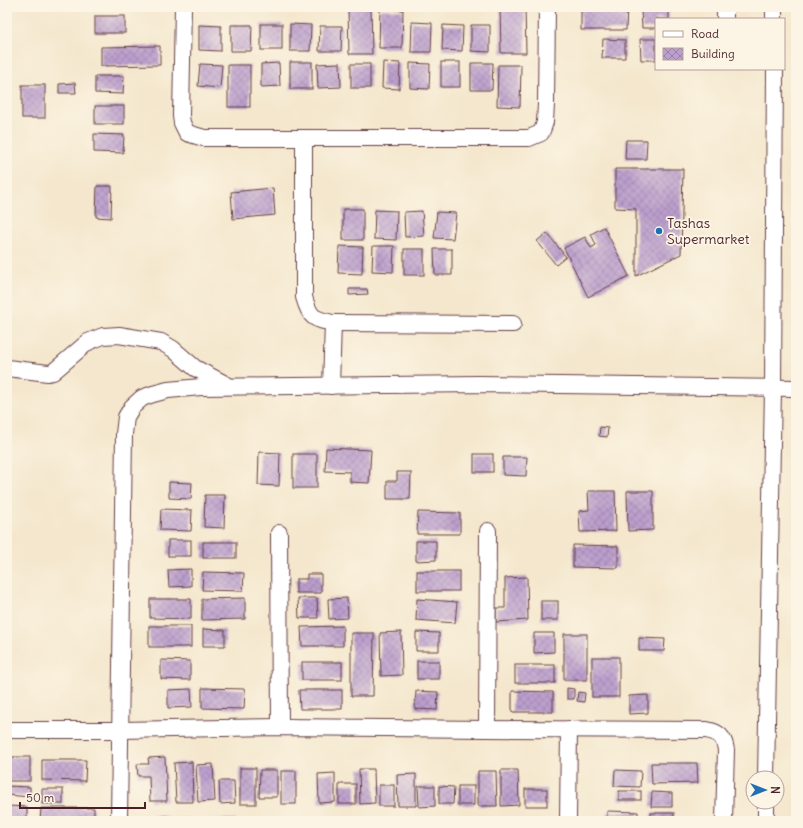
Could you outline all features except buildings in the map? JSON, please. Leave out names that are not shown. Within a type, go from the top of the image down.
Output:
[{"type":"street","points":[[183,7],[181,116],[182,123],[187,133],[204,138],[304,139],[529,138],[541,133],[545,122],[546,104],[546,7]]},
{"type":"street","points":[[725,7],[725,18]]},
{"type":"street","points":[[774,7],[774,18]]},
{"type":"street","points":[[766,770],[775,70]]},
{"type":"street","points":[[304,139],[304,297],[307,307],[317,320],[333,323],[513,324]]},
{"type":"street","points":[[331,386],[333,323]]},
{"type":"street","points":[[7,368],[48,373],[53,372],[88,342],[103,336],[119,335],[162,342],[173,349],[195,368],[229,386]]},
{"type":"street","points":[[119,821],[124,434],[126,417],[132,407],[142,398],[168,390],[229,386],[479,384],[796,388]]},
{"type":"street","points":[[487,730],[488,531]]},
{"type":"street","points":[[279,533],[280,727]]},
{"type":"street","points":[[7,730],[121,730],[280,727],[487,730],[706,730],[718,733],[724,741],[726,750],[724,821]]},
{"type":"street","points":[[568,821],[569,729]]},
{"type":"street","points":[[766,810],[766,821]]},
{"type":"place","name":"Tashas Supermarket","points":[[659,231]]}]
